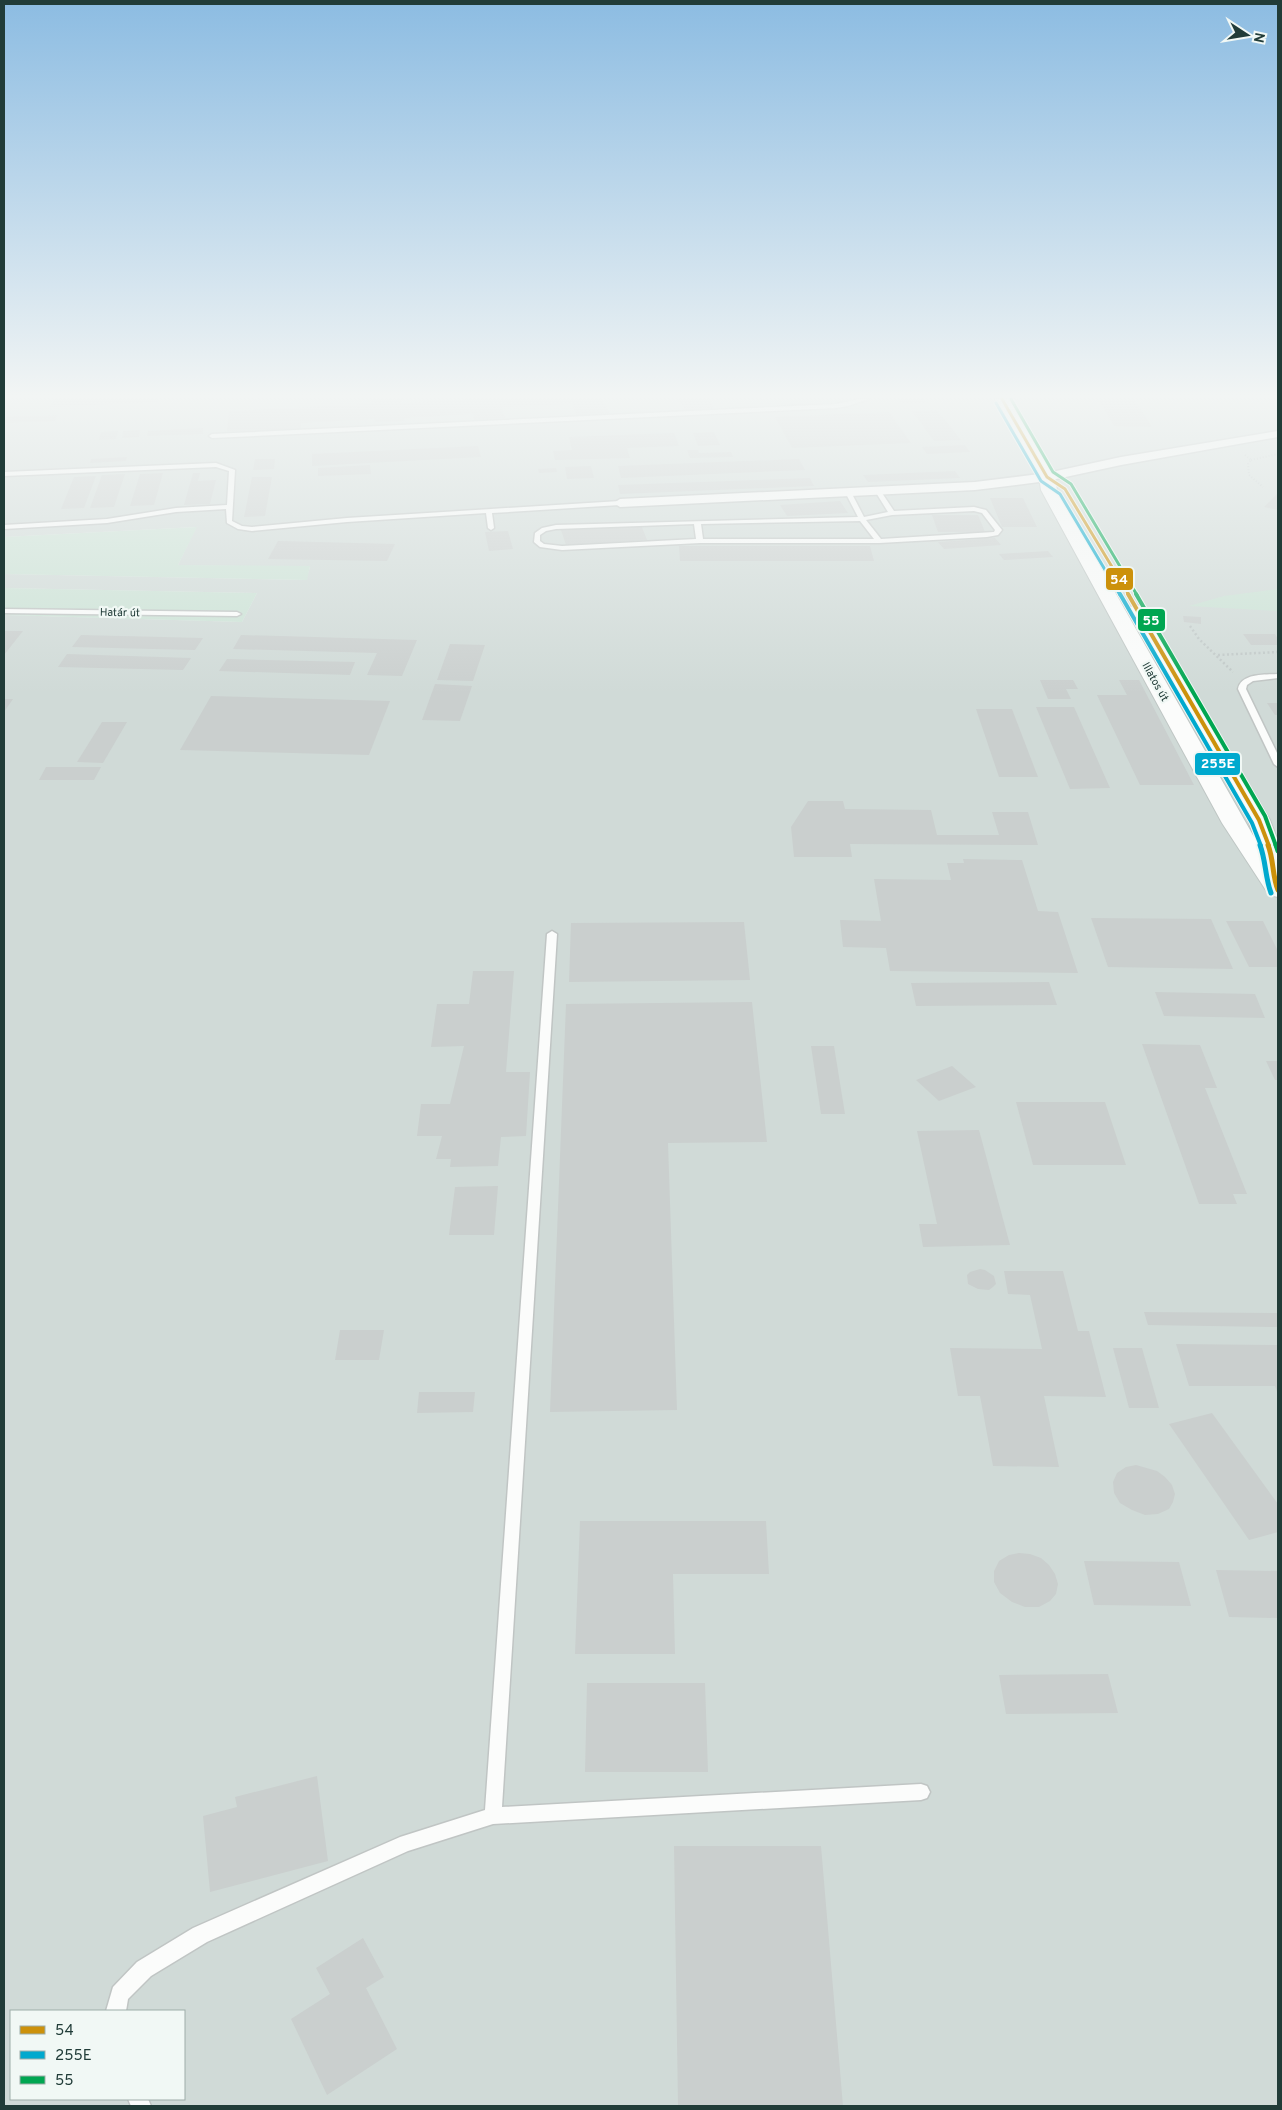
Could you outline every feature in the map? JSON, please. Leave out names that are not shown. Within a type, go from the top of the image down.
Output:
[{"type":"street","points":[[620,503],[735,497]]},
{"type":"street","name":"Illatos út","points":[[1054,497],[1233,823],[1251,851],[1277,885]]},
{"type":"street","name":"Illatos út","points":[[1071,497],[1259,820],[1271,853],[1277,885]]},
{"type":"lane","points":[[231,497],[229,522],[240,528],[252,529],[620,503]]},
{"type":"lane","points":[[851,497],[862,519],[879,541]]},
{"type":"lane","points":[[882,497],[892,513]]},
{"type":"lane","points":[[4,527],[107,521],[176,510],[230,507]]},
{"type":"lane","points":[[980,510],[984,511],[999,530],[996,534],[987,535],[879,541],[700,542],[562,548],[542,546],[537,542],[537,534],[544,529],[556,527],[862,519],[892,513],[980,510]]},
{"type":"lane","points":[[489,512],[491,528]]},
{"type":"lane","points":[[697,522],[700,542]]},
{"type":"lane","name":"Határ út","points":[[4,610],[236,614]]},
{"type":"lane","points":[[1278,676],[1251,679],[1243,684],[1242,689],[1278,764]]},
{"type":"lane","points":[[493,1816],[552,934]]},
{"type":"lane","points":[[116,2010],[120,1994],[144,1969],[200,1935],[406,1843],[493,1816],[921,1792]]},
{"type":"path","points":[[1190,626],[1198,640],[1217,655],[1243,684]]},
{"type":"path","points":[[1217,655],[1278,652]]},
{"type":"shaded area","points":[[4,497],[1278,497],[1278,2106],[4,2106],[4,615],[242,622],[257,593],[4,588],[4,574],[306,580],[310,567],[178,565],[196,527],[4,537]]},
{"type":"green space","points":[[197,527],[178,565],[310,566],[307,580],[4,574],[4,537]]},
{"type":"green space","points":[[4,588],[257,593],[242,622],[4,615]]},
{"type":"green space","points":[[1278,589],[1278,611],[1189,606],[1224,596]]},
{"type":"building","points":[[66,497],[88,497],[84,508],[61,509]]},
{"type":"building","points":[[94,497],[117,497],[114,507],[90,508]]},
{"type":"building","points":[[133,497],[156,497],[154,505],[130,506]]},
{"type":"building","points":[[186,497],[212,497],[210,504],[184,505]]},
{"type":"building","points":[[248,497],[268,497],[265,516],[244,517]]},
{"type":"building","points":[[1274,497],[1278,497],[1278,510],[1264,507]]},
{"type":"building","points":[[990,498],[1023,498],[1037,527],[1002,527]]},
{"type":"building","points":[[840,501],[848,513],[787,516],[780,505]]},
{"type":"building","points":[[932,515],[978,515],[985,532],[938,532]]},
{"type":"building","points":[[641,525],[647,540],[566,545],[561,530]]},
{"type":"building","points":[[508,531],[513,549],[489,551],[485,532]]},
{"type":"building","points":[[995,538],[1001,545],[944,549],[938,542]]},
{"type":"building","points":[[278,541],[395,544],[387,561],[268,559]]},
{"type":"building","points":[[679,546],[870,546],[874,561],[680,561]]},
{"type":"building","points":[[1048,551],[1053,557],[1004,560],[999,554]]},
{"type":"building","points":[[1183,616],[1201,617],[1201,624],[1184,622]]},
{"type":"building","points":[[4,631],[23,631],[4,655]]},
{"type":"building","points":[[1243,634],[1275,634],[1278,639],[1278,645],[1251,645]]},
{"type":"building","points":[[81,635],[203,638],[195,650],[72,647]]},
{"type":"building","points":[[241,635],[417,640],[402,676],[367,675],[377,653],[233,649]]},
{"type":"building","points":[[450,644],[485,645],[473,681],[437,680]]},
{"type":"building","points":[[67,654],[191,658],[183,670],[58,667]]},
{"type":"building","points":[[227,659],[355,662],[350,675],[219,671]]},
{"type":"building","points":[[1040,680],[1073,680],[1078,689],[1066,689],[1071,699],[1048,699]]},
{"type":"building","points":[[1119,680],[1139,680],[1194,785],[1140,785],[1097,695],[1127,695]]},
{"type":"building","points":[[435,684],[472,686],[460,721],[422,720]]},
{"type":"building","points":[[211,696],[390,701],[369,755],[180,750]]},
{"type":"building","points":[[4,699],[13,699],[4,712]]},
{"type":"building","points":[[1267,703],[1278,703],[1278,715],[1275,715]]},
{"type":"building","points":[[1036,707],[1074,707],[1110,788],[1070,789]]},
{"type":"building","points":[[976,709],[1012,709],[1038,777],[999,777]]},
{"type":"building","points":[[102,722],[127,722],[103,763],[77,762]]},
{"type":"building","points":[[46,767],[101,767],[94,780],[39,780]]},
{"type":"building","points":[[808,801],[843,801],[845,809],[931,810],[937,835],[999,835],[992,812],[1028,812],[1038,845],[850,844],[852,857],[794,857],[791,827]]},
{"type":"building","points":[[963,859],[1022,860],[1038,911],[1058,912],[1078,973],[890,971],[886,948],[843,947],[840,920],[881,921],[874,879],[951,880],[947,863],[964,863]]},
{"type":"building","points":[[1091,918],[1211,919],[1233,969],[1108,967]]},
{"type":"building","points":[[1226,921],[1263,921],[1278,951],[1278,967],[1249,967]]},
{"type":"building","points":[[744,922],[750,980],[569,982],[571,923]]},
{"type":"building","points":[[473,971],[514,971],[506,1072],[530,1072],[526,1136],[501,1137],[498,1166],[450,1167],[451,1159],[436,1159],[442,1136],[417,1136],[421,1104],[450,1104],[464,1046],[431,1047],[437,1004],[469,1004]]},
{"type":"building","points":[[1049,982],[1057,1005],[916,1006],[911,983]]},
{"type":"building","points":[[1155,992],[1255,994],[1265,1018],[1164,1016]]},
{"type":"building","points":[[752,1002],[767,1142],[668,1143],[677,1410],[550,1412],[566,1004]]},
{"type":"building","points":[[1142,1044],[1200,1045],[1217,1088],[1205,1088],[1247,1194],[1233,1194],[1237,1204],[1199,1204]]},
{"type":"building","points":[[811,1046],[834,1046],[845,1114],[821,1114]]},
{"type":"building","points":[[1266,1061],[1278,1061],[1278,1080],[1275,1080]]},
{"type":"building","points":[[952,1066],[976,1087],[939,1101],[916,1080]]},
{"type":"building","points":[[1016,1102],[1105,1102],[1126,1165],[1033,1165]]},
{"type":"building","points":[[979,1130],[1010,1245],[923,1247],[919,1224],[937,1224],[917,1131]]},
{"type":"building","points":[[498,1186],[494,1235],[449,1235],[455,1187]]},
{"type":"building","points":[[980,1269],[994,1276],[996,1284],[989,1290],[978,1289],[968,1284],[967,1275]]},
{"type":"building","points":[[1004,1271],[1063,1271],[1078,1331],[1089,1331],[1106,1397],[1044,1396],[1059,1467],[993,1466],[980,1396],[958,1396],[950,1348],[1042,1349],[1030,1295],[1008,1294]]},
{"type":"building","points":[[1144,1312],[1278,1313],[1278,1327],[1148,1325]]},
{"type":"building","points":[[340,1330],[384,1330],[379,1360],[335,1360]]},
{"type":"building","points":[[1176,1344],[1278,1345],[1278,1394],[1275,1386],[1189,1386]]},
{"type":"building","points":[[1113,1348],[1142,1348],[1159,1408],[1129,1408]]},
{"type":"building","points":[[419,1392],[475,1392],[473,1412],[417,1413]]},
{"type":"building","points":[[1212,1413],[1278,1504],[1278,1532],[1249,1540],[1169,1424]]},
{"type":"building","points":[[1136,1465],[1157,1471],[1172,1485],[1175,1494],[1169,1509],[1158,1514],[1145,1515],[1120,1503],[1114,1493],[1113,1482],[1117,1473],[1126,1467]]},
{"type":"building","points":[[580,1521],[766,1521],[769,1574],[673,1574],[675,1654],[575,1654]]},
{"type":"building","points":[[1019,1553],[1041,1558],[1055,1574],[1058,1584],[1056,1594],[1050,1601],[1039,1607],[1025,1607],[1012,1602],[1000,1593],[994,1582],[994,1571],[999,1561],[1009,1555]]},
{"type":"building","points":[[1084,1561],[1179,1562],[1191,1606],[1094,1605]]},
{"type":"building","points":[[1216,1570],[1278,1571],[1278,1618],[1229,1617]]},
{"type":"building","points":[[1108,1674],[1118,1713],[1006,1714],[999,1675]]},
{"type":"building","points":[[587,1683],[705,1683],[708,1772],[585,1772]]},
{"type":"building","points":[[317,1776],[328,1861],[210,1892],[203,1816],[237,1807],[235,1797]]},
{"type":"building","points":[[674,1846],[821,1846],[843,2106],[678,2106]]},
{"type":"building","points":[[363,1938],[384,1977],[366,1988],[397,2049],[327,2095],[291,2019],[330,1994],[316,1968]]},
{"type":"transit line","name":"255E","points":[[1062,497],[1252,823],[1264,855],[1267,883],[1271,893]]},
{"type":"transit line","name":"54","points":[[1071,497],[1259,820],[1271,853],[1274,881],[1278,890]]},
{"type":"transit line","name":"55","points":[[1080,497],[1265,816],[1278,851]]}]
